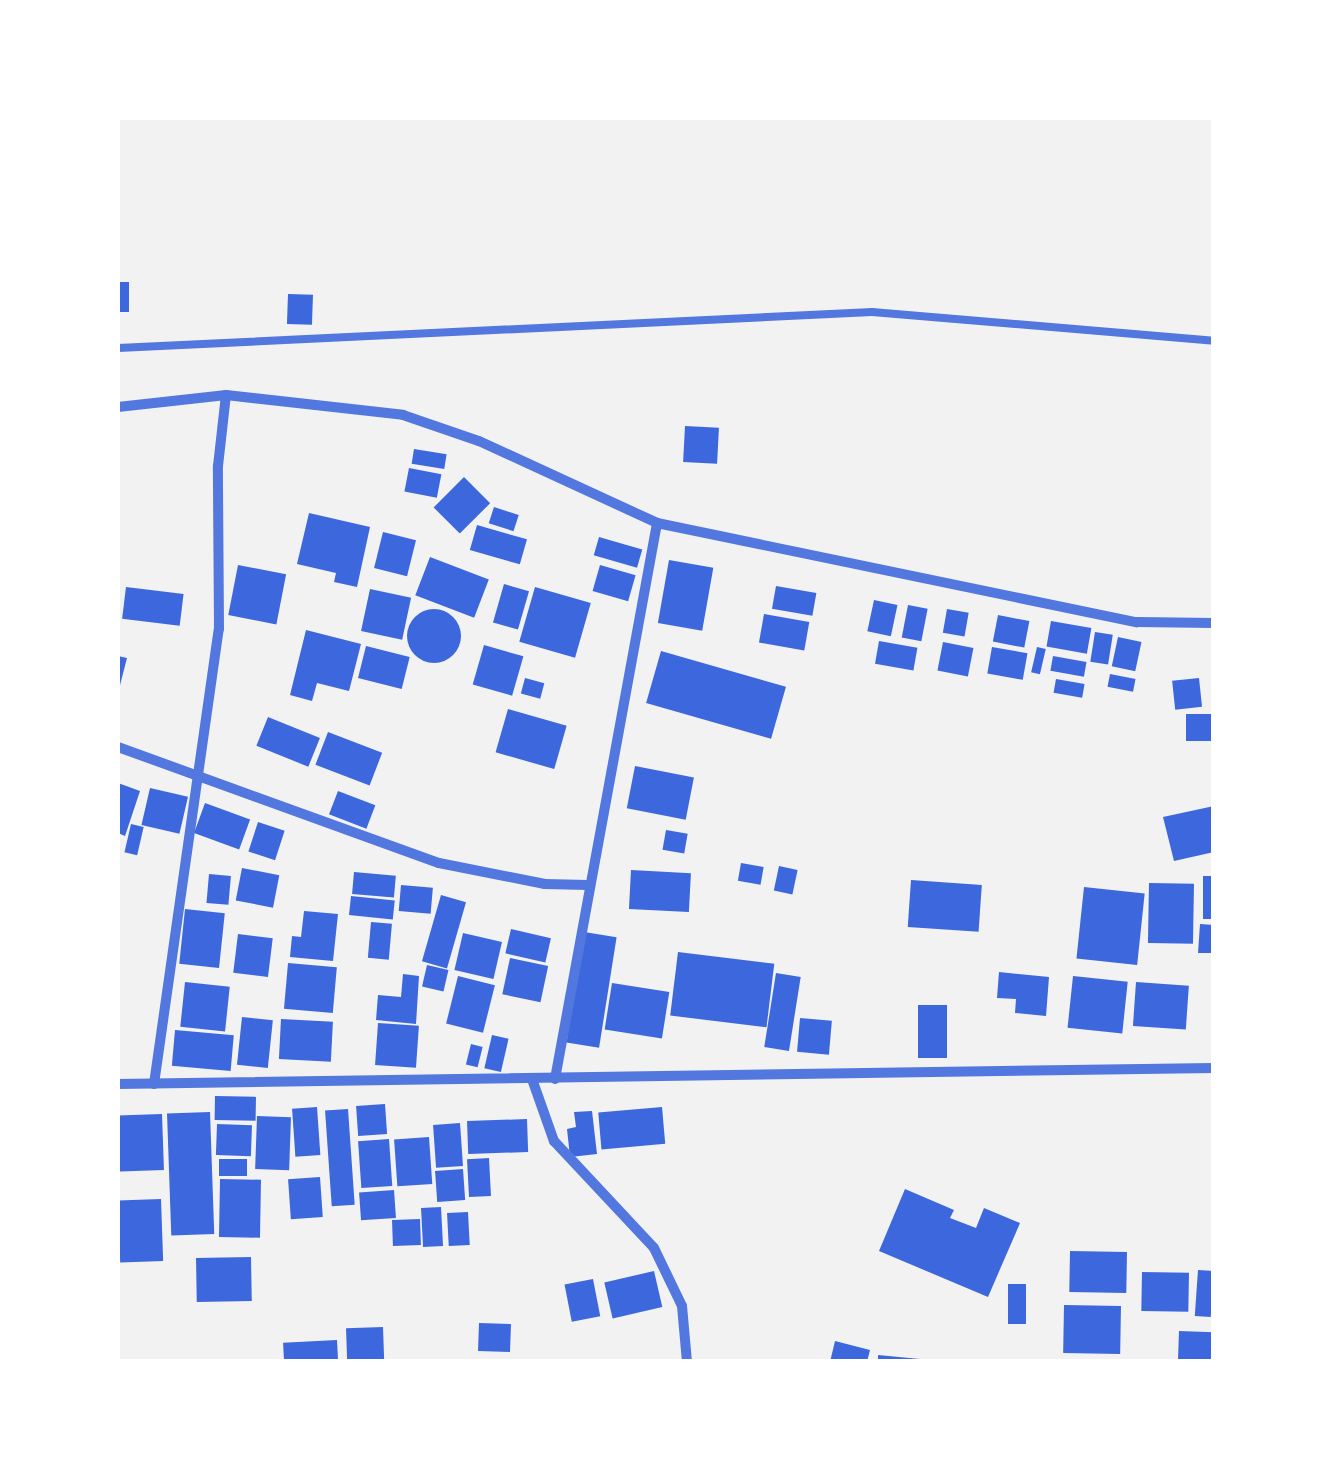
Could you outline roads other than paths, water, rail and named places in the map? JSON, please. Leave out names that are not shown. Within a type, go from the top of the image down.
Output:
[{"type":"street","points":[[154,1084],[219,630],[218,466],[226,394]]},
{"type":"street","points":[[118,407],[226,394],[403,415],[479,441],[657,523],[1137,622],[1214,623]]},
{"type":"street","points":[[555,1078],[587,885],[657,523]]},
{"type":"street","points":[[118,747],[439,863],[545,884],[587,885]]},
{"type":"street","points":[[118,1084],[1214,1068]]},
{"type":"street","points":[[532,1079],[554,1141],[654,1248],[682,1306],[687,1362]]},
{"type":"lane","points":[[118,348],[872,312],[1214,341]]}]
